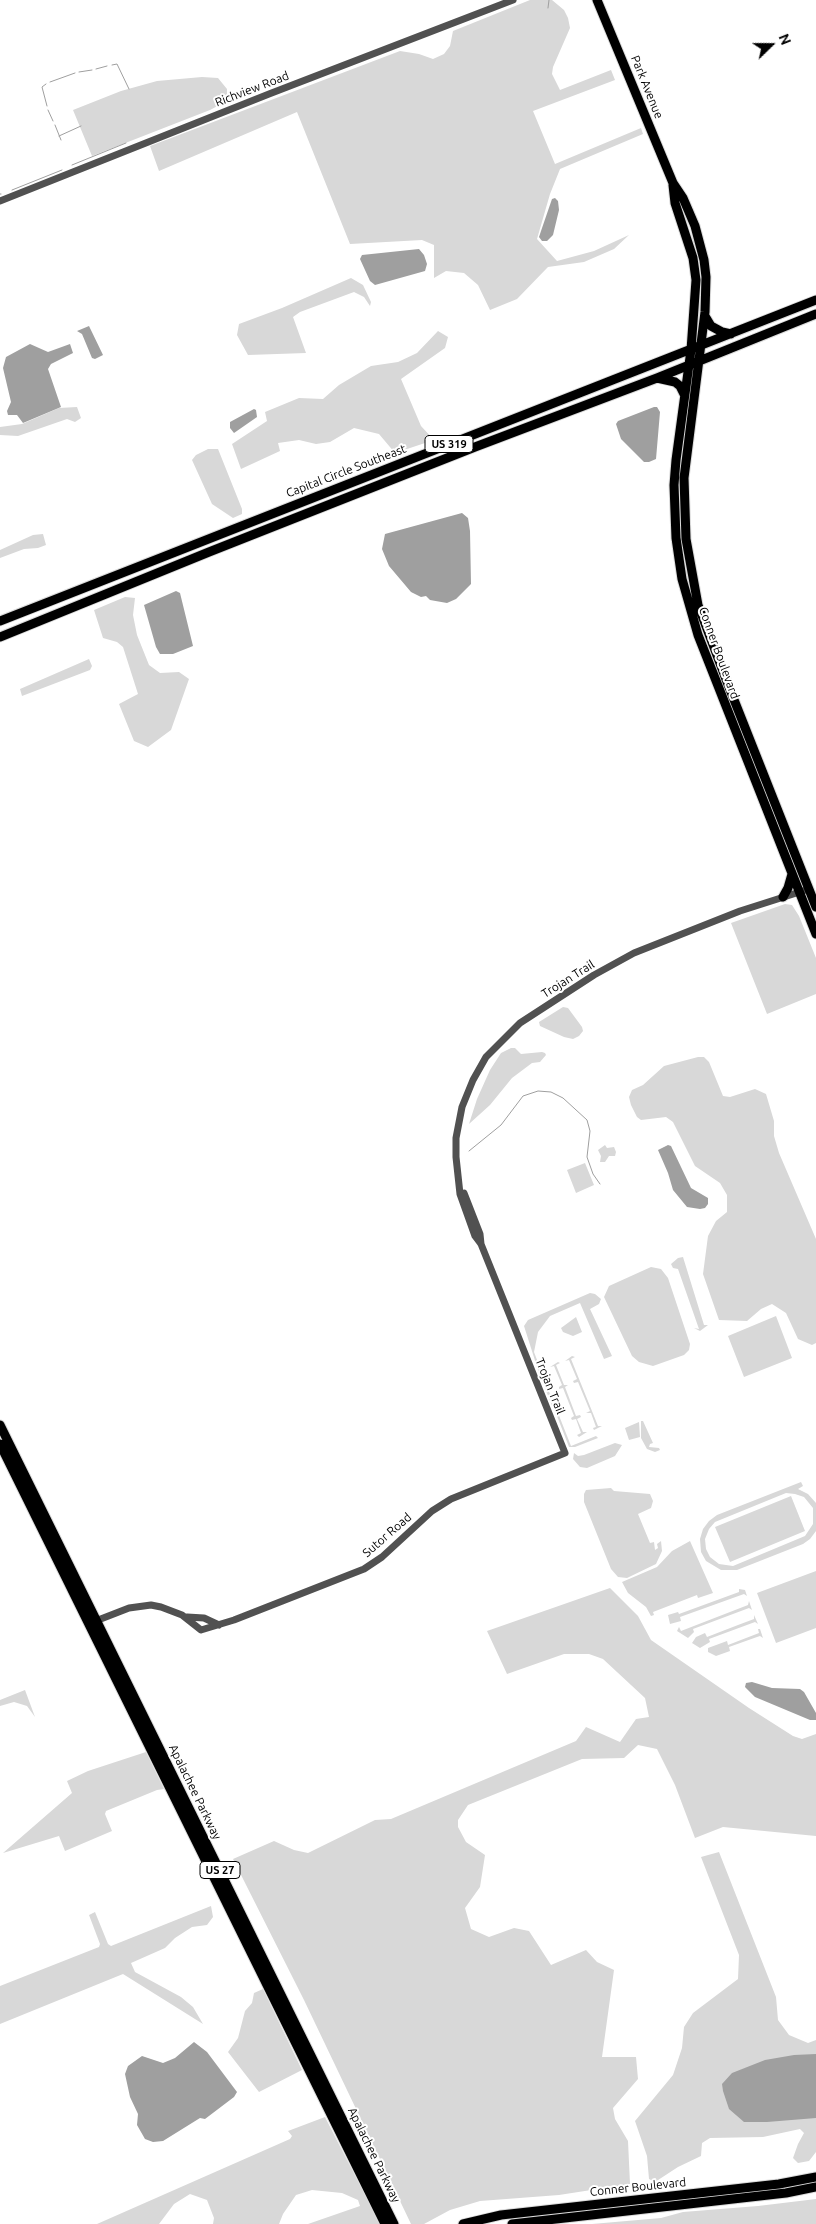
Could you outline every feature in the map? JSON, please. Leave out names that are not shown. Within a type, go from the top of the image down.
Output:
[{"type":"main road","name":"Park Avenue","points":[[597,0],[673,183],[695,226],[704,260],[707,294],[698,361]]},
{"type":"main road","name":"Park Avenue","points":[[673,183],[675,203],[693,258],[696,280],[689,365]]},
{"type":"main road","points":[[681,219],[687,209]]},
{"type":"main road","name":"US 319","points":[[701,346],[816,300]]},
{"type":"main road","name":"US 319","points":[[698,361],[816,314]]},
{"type":"main road","points":[[705,316],[711,326],[731,334]]},
{"type":"main road","name":"Capital Circle Southeast","points":[[0,621],[701,346]]},
{"type":"main road","name":"Capital Circle Southeast","points":[[0,637],[63,610],[475,447],[698,361]]},
{"type":"main road","name":"Conner Boulevard","points":[[698,361],[684,498],[690,565],[698,605],[816,907]]},
{"type":"main road","name":"Conner Boulevard","points":[[689,365],[676,460],[674,498],[680,563],[687,598],[698,635],[816,934]]},
{"type":"main road","points":[[657,378],[675,382],[680,386],[684,394]]},
{"type":"main road","points":[[585,391],[590,404]]},
{"type":"main road","points":[[475,447],[478,432]]},
{"type":"main road","points":[[674,498],[684,498]]},
{"type":"main road","points":[[63,610],[72,592]]},
{"type":"main road","points":[[698,635],[708,632]]},
{"type":"main road","points":[[783,897],[788,888],[792,873]]},
{"type":"main road","name":"Apalachee Parkway","points":[[0,1425],[43,1513],[144,1735],[160,1750],[385,2224]]},
{"type":"main road","name":"Apalachee Parkway","points":[[0,1444],[28,1502],[93,1622],[248,1937],[394,2224]]},
{"type":"main road","points":[[28,1502],[36,1506],[43,1513]]},
{"type":"main road","name":"Conner Boulevard","points":[[463,2224],[501,2215],[779,2184],[816,2177]]},
{"type":"main road","name":"Conner Boulevard","points":[[512,2224],[816,2187]]},
{"type":"street","name":"Richview Road","points":[[0,201],[268,94],[513,0]]},
{"type":"street","name":"Trojan Trail","points":[[565,1453],[481,1244],[480,1234],[459,1184],[456,1138],[467,1093],[486,1057],[520,1023],[594,975],[634,953],[740,911],[809,889]]},
{"type":"street","name":"Sutor Road","points":[[207,1629],[364,1569],[382,1558],[420,1520],[442,1504],[565,1453]]},
{"type":"street","points":[[93,1622],[142,1605],[161,1607],[219,1625]]},
{"type":"street","points":[[182,1615],[201,1630],[207,1629],[208,1621]]},
{"type":"street","points":[[198,1627],[197,1621],[200,1618]]},
{"type":"shaded area","points":[[530,0],[552,0],[564,10],[568,18],[570,28],[553,67],[552,74],[560,90],[611,70],[615,80],[533,111],[555,164],[641,128],[643,134],[560,169],[550,194],[537,239],[557,261],[594,251],[629,235],[614,249],[584,262],[548,267],[517,299],[490,310],[478,285],[464,273],[446,271],[434,278],[434,245],[422,240],[350,244],[297,112],[159,171],[150,146],[400,51],[419,54],[433,59],[444,54],[450,46],[453,31]]},
{"type":"shaded area","points":[[202,77],[218,78],[227,89],[227,101],[210,110],[92,156],[73,110],[121,91],[157,81]]},
{"type":"shaded area","points":[[555,198],[558,201],[559,210],[553,235],[547,241],[542,241],[539,237],[552,199]]},
{"type":"shaded area","points":[[419,249],[424,255],[427,264],[425,271],[375,285],[370,281],[360,259],[362,255]]},
{"type":"shaded area","points":[[351,278],[363,285],[371,302],[370,306],[364,297],[354,292],[300,312],[293,317],[306,353],[248,355],[237,335],[239,324],[282,308]]},
{"type":"shaded area","points":[[89,326],[103,355],[95,359],[92,358],[82,334],[77,331]]},
{"type":"shaded area","points":[[438,331],[448,337],[445,348],[401,379],[421,426],[434,440],[395,453],[379,434],[354,428],[330,442],[316,444],[299,440],[278,443],[280,451],[241,469],[232,444],[267,421],[265,412],[299,398],[323,399],[339,385],[371,366],[398,362],[417,353]]},
{"type":"shaded area","points":[[30,344],[48,352],[70,344],[73,353],[51,364],[48,369],[61,407],[23,423],[17,415],[8,415],[7,411],[11,402],[3,368],[6,357]]},
{"type":"shaded area","points":[[77,407],[81,418],[75,422],[67,419],[18,436],[0,435],[0,427],[22,424],[59,408]]},
{"type":"shaded area","points":[[657,407],[660,412],[656,459],[644,462],[621,439],[616,424],[618,421]]},
{"type":"shaded area","points":[[254,409],[256,410],[257,417],[234,433],[230,428],[230,422]]},
{"type":"shaded area","points":[[208,449],[218,449],[242,509],[242,514],[233,518],[212,504],[192,460],[196,455]]},
{"type":"shaded area","points":[[462,513],[468,518],[470,531],[471,584],[456,599],[447,603],[430,600],[426,596],[421,597],[411,592],[389,566],[382,549],[385,534]]},
{"type":"shaded area","points":[[43,534],[46,545],[38,548],[24,549],[0,558],[0,550],[33,535]]},
{"type":"shaded area","points":[[176,591],[180,593],[193,646],[173,654],[160,654],[156,647],[144,605]]},
{"type":"shaded area","points":[[125,597],[135,598],[133,615],[137,635],[149,665],[160,673],[179,672],[189,679],[171,730],[148,747],[134,741],[119,704],[138,694],[123,647],[117,642],[103,638],[94,610]]},
{"type":"shaded area","points":[[89,659],[92,666],[90,670],[22,696],[20,689]]},
{"type":"shaded area","points":[[785,904],[792,905],[799,916],[816,958],[816,994],[767,1014],[731,923]]},
{"type":"shaded area","points":[[563,1007],[568,1008],[582,1027],[583,1031],[573,1039],[540,1026],[539,1022]]},
{"type":"shaded area","points":[[515,1048],[521,1054],[542,1052],[546,1055],[540,1062],[532,1063],[512,1078],[490,1105],[469,1124],[477,1099],[490,1070],[501,1053]]},
{"type":"shaded area","points":[[704,1057],[709,1062],[723,1096],[730,1097],[755,1089],[766,1094],[774,1121],[774,1136],[779,1153],[816,1239],[816,1343],[812,1345],[798,1339],[786,1313],[772,1304],[761,1309],[747,1321],[719,1320],[703,1274],[708,1236],[716,1221],[727,1212],[727,1195],[720,1183],[695,1166],[673,1122],[666,1117],[641,1120],[637,1117],[631,1105],[629,1097],[632,1090],[643,1085],[664,1066]]},
{"type":"shaded area","points":[[605,1145],[607,1148],[614,1147],[615,1156],[609,1156],[605,1162],[600,1162],[601,1156],[598,1150]]},
{"type":"shaded area","points":[[668,1145],[671,1146],[691,1188],[708,1198],[708,1204],[705,1208],[687,1207],[673,1190],[658,1150]]},
{"type":"shaded area","points":[[585,1163],[594,1185],[576,1193],[567,1170]]},
{"type":"shaded area","points":[[683,1257],[704,1325],[708,1325],[700,1331],[694,1328],[699,1329],[678,1269],[673,1268],[671,1264],[678,1258]]},
{"type":"shaded area","points":[[651,1267],[661,1269],[668,1278],[690,1344],[689,1350],[684,1355],[653,1366],[639,1362],[632,1356],[604,1297],[609,1286]]},
{"type":"shaded area","points":[[590,1293],[595,1294],[601,1299],[599,1304],[590,1309],[612,1356],[604,1359],[580,1303],[550,1316],[538,1332],[534,1352],[553,1402],[558,1402],[552,1406],[524,1326],[528,1320]]},
{"type":"shaded area","points":[[776,1316],[792,1358],[744,1377],[728,1336]]},
{"type":"shaded area","points":[[576,1317],[582,1332],[573,1336],[563,1332],[561,1328]]},
{"type":"shaded area","points":[[572,1356],[575,1357],[571,1359],[598,1426],[602,1426],[594,1430],[593,1428],[596,1427],[591,1413],[586,1413],[590,1411],[578,1382],[574,1383],[573,1381],[577,1379],[569,1360],[565,1361]]},
{"type":"shaded area","points":[[558,1362],[560,1363],[556,1365],[564,1385],[568,1385],[565,1387],[576,1416],[580,1415],[581,1417],[577,1419],[583,1432],[587,1432],[579,1437],[577,1435],[581,1433],[576,1419],[572,1420],[571,1418],[574,1416],[563,1388],[559,1389],[562,1385],[554,1366],[550,1367]]},
{"type":"shaded area","points":[[559,1409],[561,1412],[558,1413],[571,1446],[596,1436],[598,1438],[575,1447],[569,1447],[555,1414],[555,1411]]},
{"type":"shaded area","points":[[641,1421],[643,1421],[653,1443],[649,1447],[659,1448],[660,1450],[655,1452],[647,1449],[641,1438]]},
{"type":"shaded area","points":[[639,1422],[640,1437],[629,1440],[625,1428]]},
{"type":"shaded area","points":[[615,1443],[622,1445],[615,1456],[587,1468],[580,1467],[573,1459],[574,1453],[578,1456],[584,1455]]},
{"type":"shaded area","points":[[801,1482],[803,1486],[798,1489],[808,1494],[816,1503],[816,1531],[803,1544],[737,1570],[721,1570],[706,1561],[701,1552],[700,1539],[703,1529],[717,1515]],"holes":[[[786,1493],[804,1497],[813,1508],[813,1524],[805,1536],[733,1566],[719,1564],[710,1557],[706,1549],[705,1539],[709,1529],[715,1522]]]},
{"type":"shaded area","points":[[611,1488],[614,1491],[650,1494],[653,1501],[651,1508],[638,1514],[650,1543],[654,1542],[655,1550],[658,1548],[657,1544],[661,1541],[662,1551],[656,1564],[627,1578],[618,1577],[611,1569],[584,1502],[586,1490]]},
{"type":"shaded area","points":[[791,1496],[805,1531],[730,1562],[715,1527]]},
{"type":"shaded area","points":[[690,1541],[713,1593],[698,1598],[697,1595],[653,1612],[654,1615],[651,1616],[646,1607],[628,1593],[622,1582],[657,1567],[672,1551]]},
{"type":"shaded area","points":[[816,1571],[816,1628],[776,1643],[757,1593]]},
{"type":"shaded area","points":[[610,1588],[638,1616],[651,1640],[793,1736],[802,1739],[816,1734],[816,1836],[723,1827],[695,1838],[675,1785],[657,1749],[638,1745],[624,1758],[582,1759],[468,1805],[458,1820],[458,1827],[466,1842],[485,1855],[480,1887],[465,1908],[471,1929],[489,1937],[514,1928],[529,1931],[551,1965],[586,1950],[597,1962],[614,1970],[602,2057],[636,2057],[638,2079],[613,2108],[615,2119],[628,2141],[630,2184],[559,2195],[480,2201],[450,2210],[424,2224],[411,2224],[304,2000],[233,1859],[274,1841],[294,1850],[308,1853],[375,1820],[391,1819],[576,1741],[586,1727],[620,1742],[636,1719],[649,1717],[645,1698],[603,1659],[589,1654],[564,1654],[507,1674],[487,1631]]},
{"type":"shaded area","points":[[739,1589],[745,1590],[747,1596],[744,1594],[680,1617],[681,1621],[670,1624],[668,1615],[678,1612],[679,1614],[739,1592]]},
{"type":"shaded area","points":[[749,1601],[752,1610],[749,1608],[693,1629],[694,1632],[688,1638],[677,1631],[679,1627],[681,1631],[748,1605]]},
{"type":"shaded area","points":[[754,1615],[758,1624],[755,1622],[709,1639],[710,1642],[700,1648],[692,1643],[696,1637],[705,1633],[707,1637],[754,1619]]},
{"type":"shaded area","points":[[758,1629],[760,1629],[763,1638],[760,1636],[729,1647],[730,1651],[716,1656],[708,1652],[708,1648],[727,1641],[728,1645],[759,1633]]},
{"type":"shaded area","points":[[752,1682],[772,1688],[800,1689],[804,1692],[816,1713],[816,1720],[810,1720],[755,1697],[745,1687],[746,1683]]},
{"type":"shaded area","points":[[25,1690],[35,1717],[27,1706],[14,1702],[0,1706],[0,1700]]},
{"type":"shaded area","points":[[146,1752],[164,1789],[157,1790],[106,1811],[105,1814],[112,1831],[65,1851],[59,1836],[3,1853],[72,1793],[67,1781],[88,1771]]},
{"type":"shaded area","points":[[719,1852],[776,1997],[778,2020],[789,2035],[808,2043],[816,2040],[816,2152],[809,2161],[798,2163],[793,2158],[804,2133],[800,2129],[763,2137],[710,2138],[702,2143],[701,2156],[678,2167],[655,2182],[649,2179],[647,2156],[635,2121],[673,2075],[682,2048],[684,2027],[693,2013],[738,1979],[739,1955],[701,1857]]},
{"type":"shaded area","points":[[211,1906],[213,1917],[207,1925],[192,1927],[175,1938],[165,1948],[131,1963],[135,1972],[181,1997],[193,2007],[203,2024],[123,1974],[0,2024],[0,1986],[99,1947],[100,1944],[89,1915],[95,1912],[108,1944],[111,1946]]},
{"type":"shaded area","points":[[263,1989],[302,2070],[259,2092],[228,2052],[238,2038],[245,2011],[252,2003],[254,1993]]},
{"type":"shaded area","points":[[194,2042],[207,2052],[237,2092],[234,2097],[205,2119],[200,2118],[163,2141],[153,2142],[145,2139],[137,2125],[138,2114],[130,2097],[125,2074],[128,2066],[142,2056],[163,2063],[175,2058]]},
{"type":"shaded area","points":[[816,2054],[816,2118],[744,2122],[729,2109],[722,2084],[732,2073],[765,2060],[794,2055]]},
{"type":"shaded area","points":[[325,2117],[380,2224],[308,2224],[360,2206],[358,2200],[342,2193],[312,2190],[296,2195],[283,2214],[279,2224],[213,2224],[214,2218],[207,2200],[190,2194],[174,2204],[159,2224],[97,2224],[290,2139],[292,2136],[288,2131]]},
{"type":"shaded area","points":[[816,2199],[816,2224],[592,2224],[661,2218],[683,2212]]},
{"type":"waterway","points":[[548,8],[549,0]]},
{"type":"waterway","points":[[112,65],[117,64],[129,89]]},
{"type":"waterway","points":[[96,69],[107,66]]},
{"type":"waterway","points":[[79,72],[92,70]]},
{"type":"waterway","points":[[50,82],[75,73]]},
{"type":"waterway","points":[[46,84],[42,87],[47,106]]},
{"type":"waterway","points":[[48,110],[53,121]]},
{"type":"waterway","points":[[55,125],[61,140]]},
{"type":"waterway","points":[[59,136],[81,126]]},
{"type":"waterway","points":[[72,165],[126,143]]},
{"type":"waterway","points":[[12,190],[62,170]]},
{"type":"waterway","points":[[469,1151],[501,1125],[523,1096],[538,1091],[551,1092],[563,1098],[587,1120],[590,1131],[587,1157],[593,1174],[600,1184]]}]
